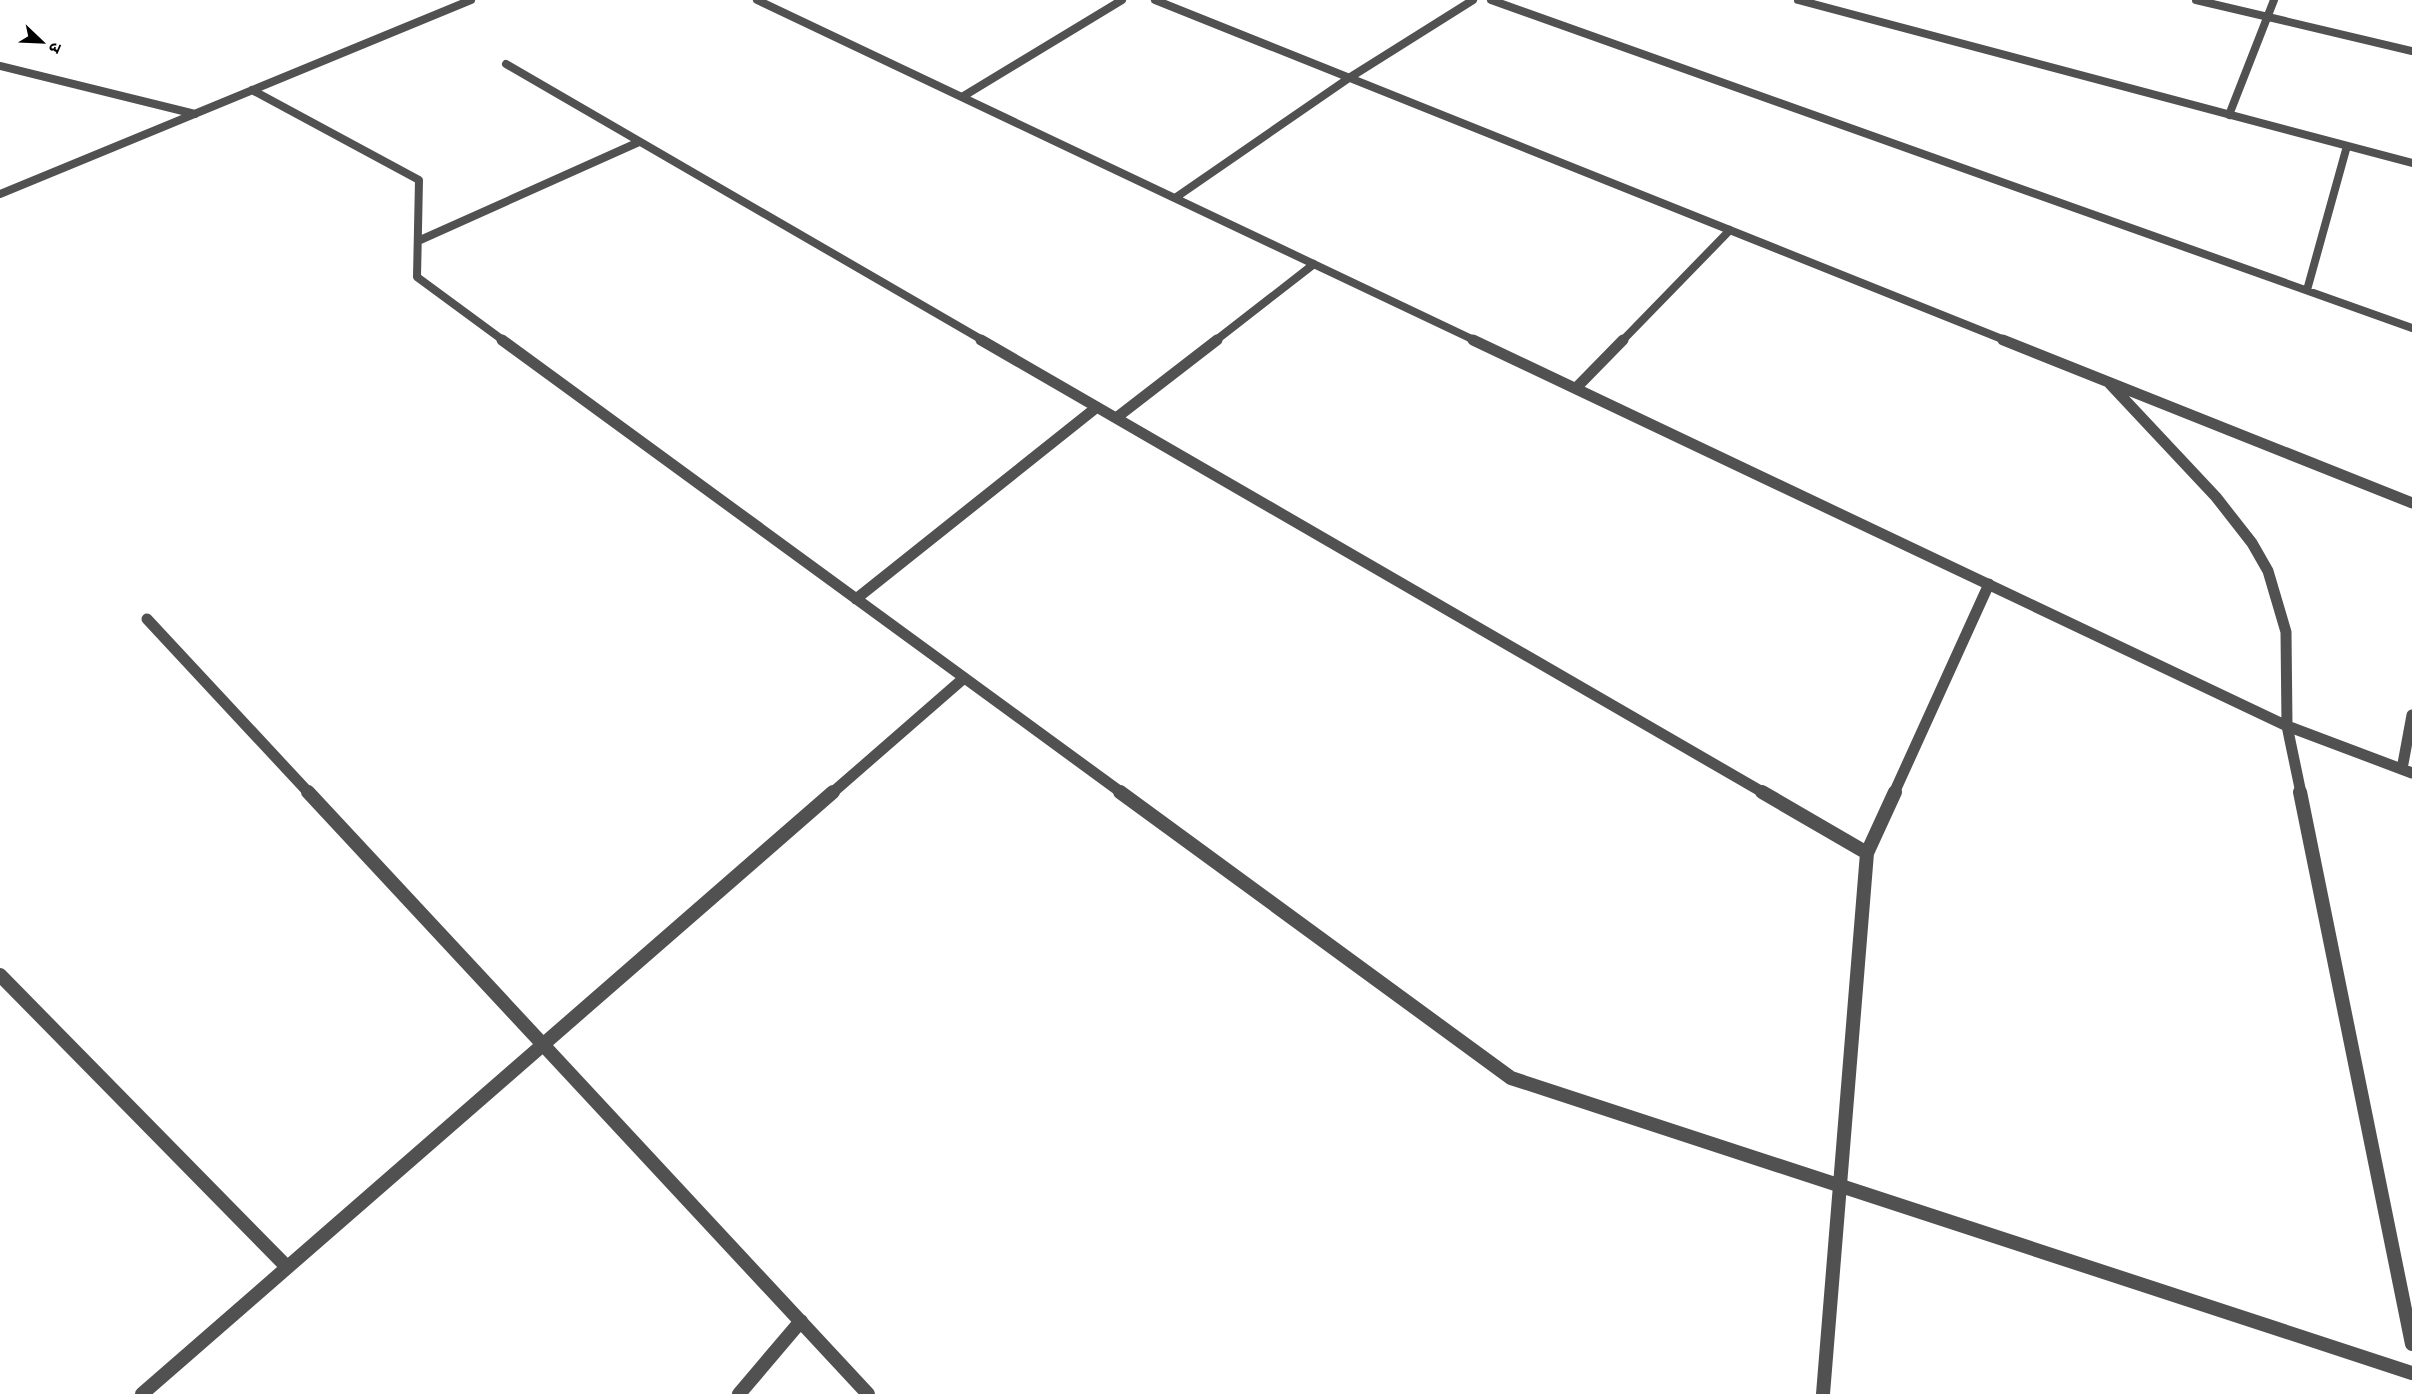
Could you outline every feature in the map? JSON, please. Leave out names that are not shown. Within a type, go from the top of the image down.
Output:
[{"type":"street","points":[[0,194],[471,0]]},
{"type":"street","points":[[757,0],[2286,726],[2407,771],[2412,715]]},
{"type":"street","points":[[962,97],[1122,0]]},
{"type":"street","points":[[1155,0],[2412,503]]},
{"type":"street","points":[[1175,198],[1349,78],[1473,0]]},
{"type":"street","points":[[1491,0],[2412,328]]},
{"type":"street","points":[[1798,0],[2412,163]]},
{"type":"street","points":[[2196,0],[2412,51]]},
{"type":"street","points":[[2229,115],[2274,0]]},
{"type":"street","points":[[506,64],[1867,853]]},
{"type":"street","points":[[0,66],[195,114]]},
{"type":"street","points":[[252,90],[419,180],[417,277],[1511,1078],[2412,1373]]},
{"type":"street","points":[[418,241],[639,142]]},
{"type":"street","points":[[2307,290],[2347,146]]},
{"type":"street","points":[[1576,388],[1730,230]]},
{"type":"street","points":[[1116,418],[1314,264]]},
{"type":"street","points":[[2108,382],[2216,497],[2252,543],[2268,571],[2286,632],[2286,726],[2412,1344]]},
{"type":"street","points":[[856,599],[1096,407]]},
{"type":"street","points":[[1823,1394],[1867,853],[1989,584]]},
{"type":"street","points":[[147,620],[868,1394]]},
{"type":"street","points":[[142,1394],[964,678]]},
{"type":"street","points":[[0,975],[287,1268]]},
{"type":"street","points":[[739,1394],[801,1321]]}]
